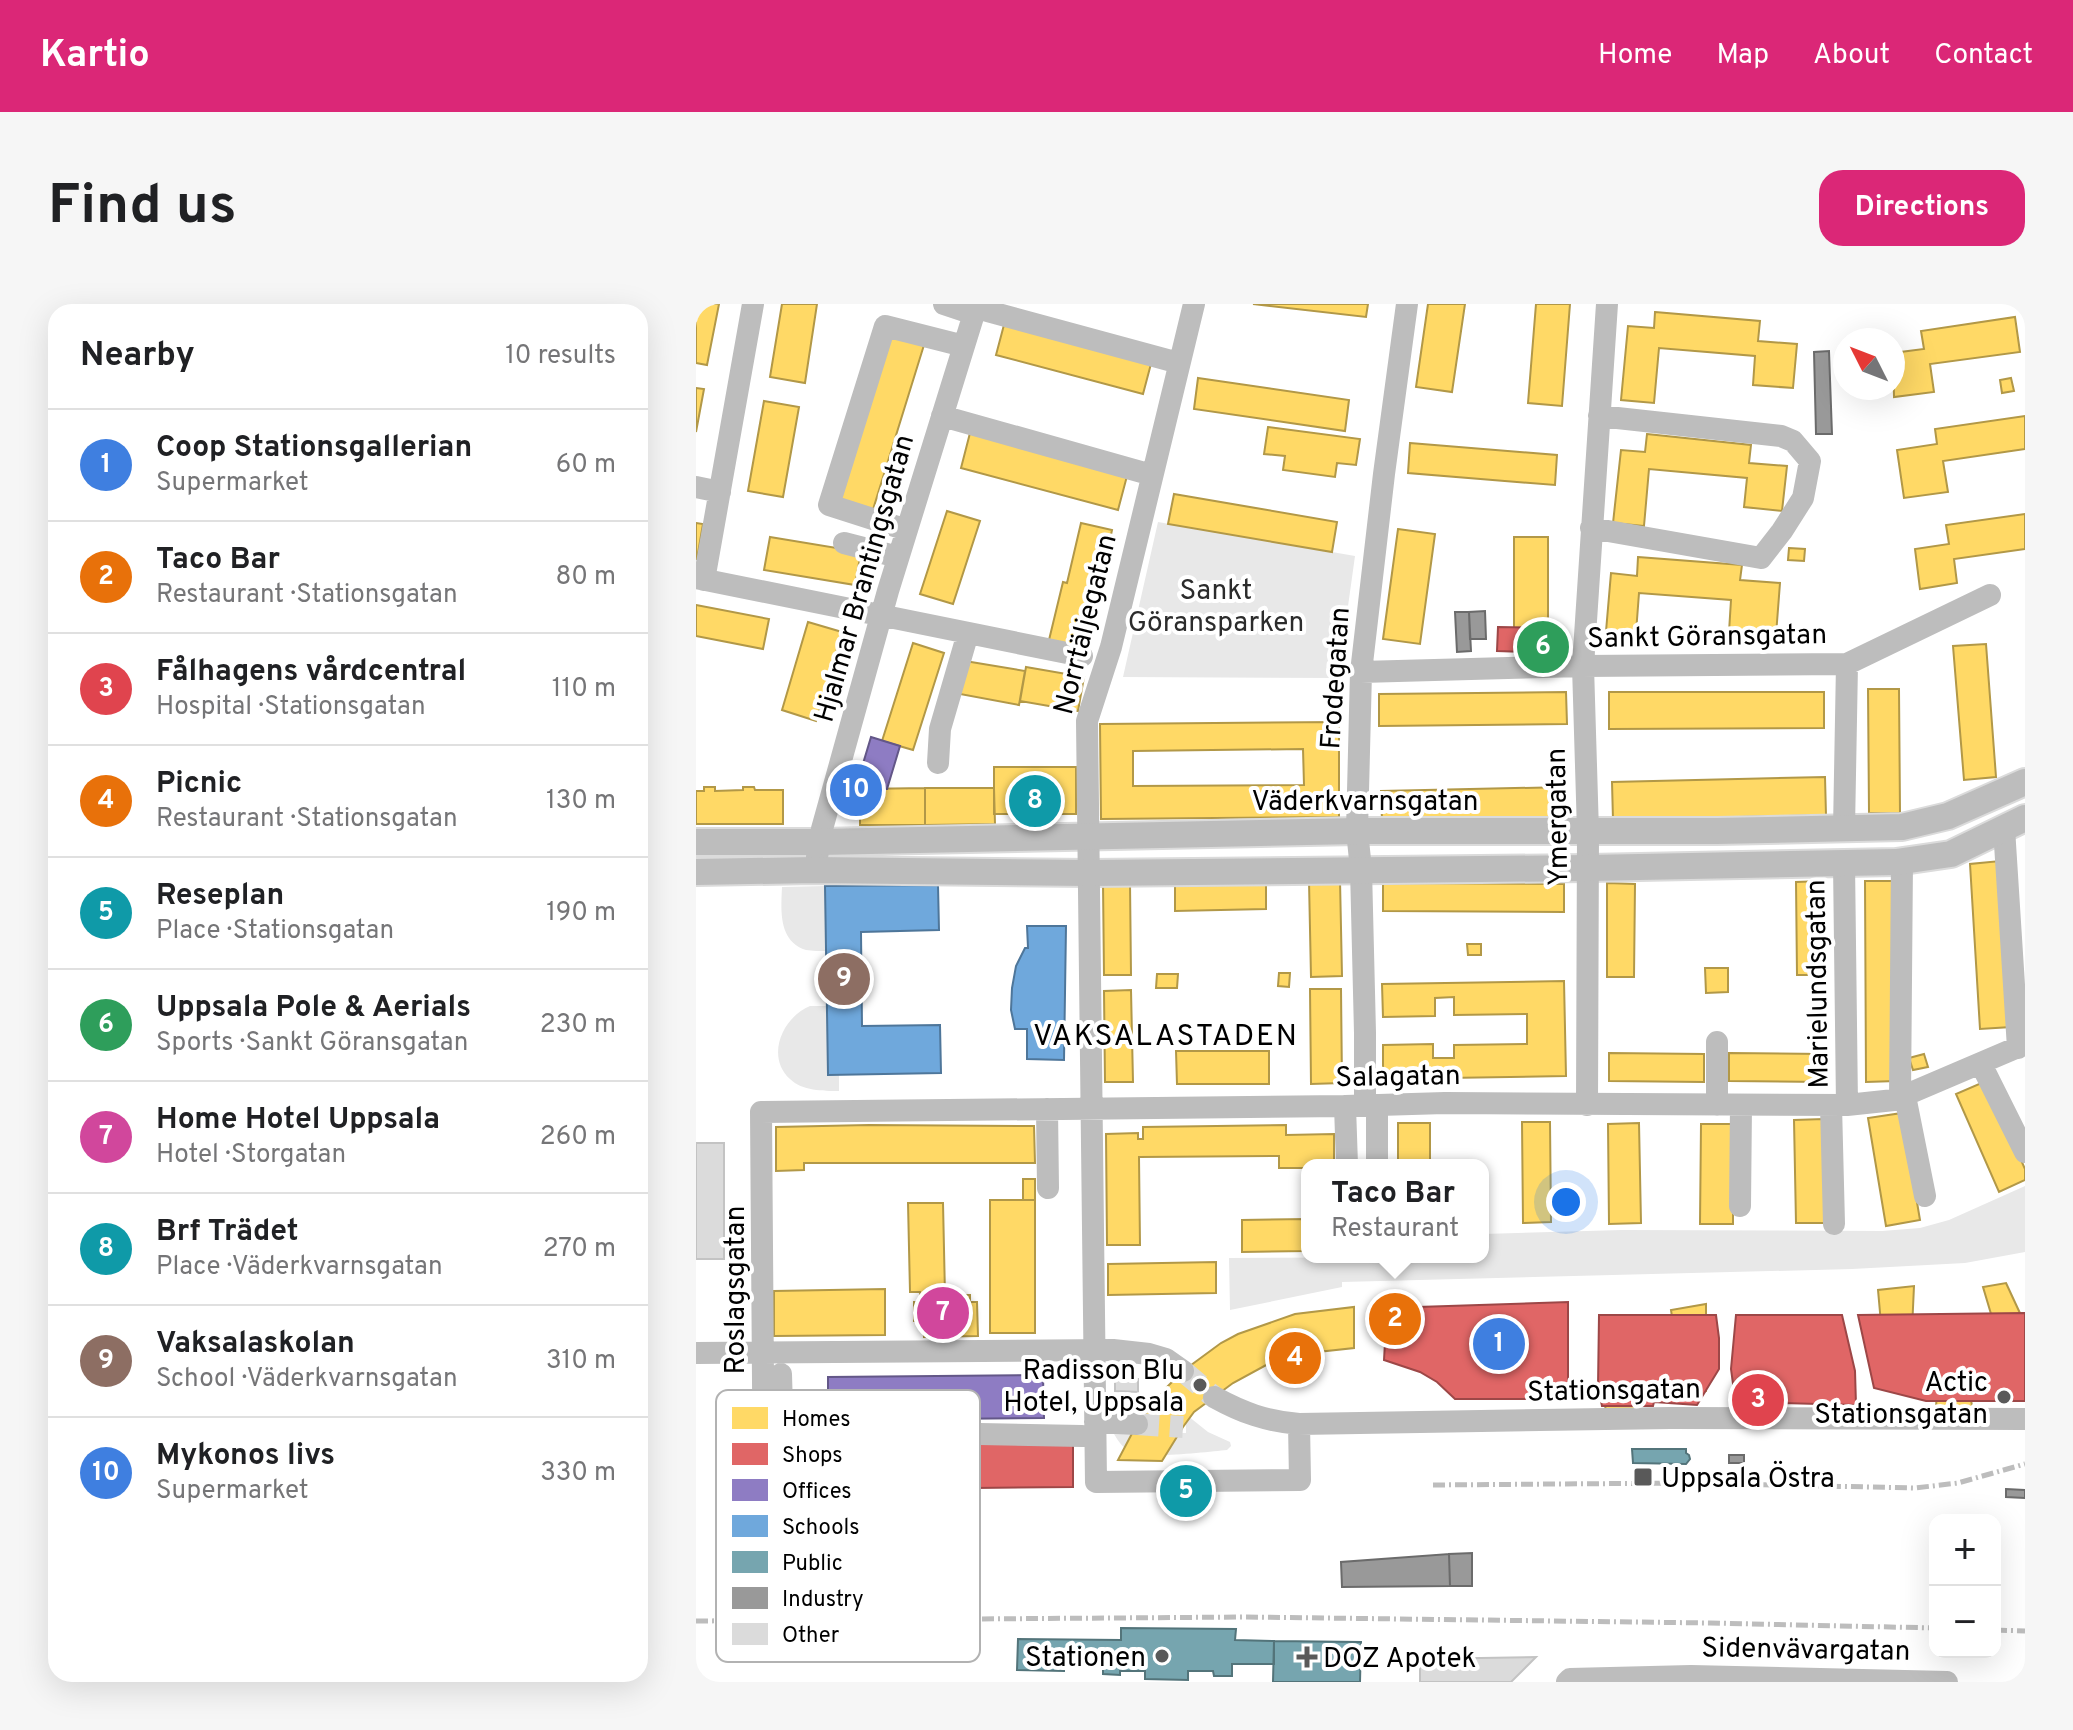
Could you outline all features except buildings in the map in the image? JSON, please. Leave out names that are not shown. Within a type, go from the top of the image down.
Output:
[{"type":"main road","name":"Väderkvarnsgatan","points":[[696,842],[1357,831],[1588,832],[1902,827],[1948,816],[2025,782]]},
{"type":"main road","points":[[696,872],[1089,873],[1902,861],[1951,854],[2014,823]]},
{"type":"street","points":[[753,304],[720,492],[705,518],[700,579],[1082,656]]},
{"type":"street","points":[[944,304],[975,309],[1179,363]]},
{"type":"street","name":"Norrtäljegatan","points":[[1095,1350],[1087,721],[1111,647],[1194,304]]},
{"type":"street","name":"Frodegatan","points":[[1348,1159],[1362,1105],[1365,1033],[1361,869],[1357,831],[1361,672],[1407,304]]},
{"type":"street","name":"Ymergatan","points":[[1587,1105],[1588,832],[1583,666],[1607,304]]},
{"type":"street","name":"Hjalmar Brantingsgatan","points":[[814,870],[898,557],[975,309]]},
{"type":"street","points":[[907,530],[829,505],[885,326],[964,346]]},
{"type":"street","points":[[942,416],[1152,475]]},
{"type":"street","points":[[1591,528],[1761,558],[1803,498],[1810,461],[1793,441],[1781,436],[1599,416]]},
{"type":"street","points":[[696,487],[720,492]]},
{"type":"street","points":[[844,543],[898,557]]},
{"type":"street","name":"Sankt Göransgatan","points":[[1361,672],[1847,664],[1990,595]]},
{"type":"street","points":[[938,763],[940,729],[968,633]]},
{"type":"street","points":[[1844,829],[1847,664]]},
{"type":"street","points":[[2014,823],[2022,1046]]},
{"type":"street","points":[[1902,861],[1902,1097],[1925,1196]]},
{"type":"street","name":"Marielundsgatan","points":[[1834,1224],[1844,863]]},
{"type":"street","points":[[1717,1042],[1717,1105]]},
{"type":"street","name":"Salagatan","points":[[761,1112],[1445,1103],[1839,1105],[1894,1100],[2022,1046]]},
{"type":"street","points":[[1981,1064],[2025,1152]]},
{"type":"street","name":"Frodegatan","points":[[1362,1105],[1376,1159]]},
{"type":"street","points":[[1740,1206],[1741,1105]]},
{"type":"street","points":[[1047,1109],[1048,1188]]},
{"type":"street","name":"Roslagsgatan","points":[[761,1112],[764,1390]]},
{"type":"street","points":[[1095,1350],[1088,1429],[1096,1482],[1300,1480],[1299,1424]]},
{"type":"street","points":[[696,1353],[1095,1350],[1149,1354],[1166,1359],[1183,1371]]},
{"type":"street","points":[[781,1374],[781,1390]]},
{"type":"street","name":"Stationsgatan","points":[[1214,1397],[1255,1417],[1299,1424],[1657,1418],[2025,1419]]},
{"type":"street","points":[[980,1430],[1088,1429],[1137,1424]]},
{"type":"street","name":"Sidenvävargatan","points":[[1567,1682],[1570,1679],[1947,1682]]},
{"type":"green space","name":"Sankt Göransparken","points":[[1158,522],[1355,556],[1338,678],[1123,677]]},
{"type":"green space","points":[[825,886],[826,951],[806,950],[790,940],[786,932],[782,915],[782,887]]},
{"type":"green space","points":[[810,1006],[827,1006],[828,1075],[839,1075],[839,1091],[800,1086],[783,1070],[779,1059],[780,1038],[785,1028],[800,1011]]},
{"type":"green space","points":[[2025,1186],[2025,1252],[1965,1263],[1852,1269],[1342,1282],[1342,1287],[1230,1310],[1229,1258],[1301,1258],[1301,1263],[1489,1263],[1489,1234],[1622,1230],[1882,1231],[1920,1228],[1949,1220]]},
{"type":"green space","points":[[1136,1396],[1152,1396],[1183,1412],[1208,1432],[1230,1442],[1231,1446],[1227,1450],[1178,1454],[1131,1452],[1114,1434],[1186,1433],[1186,1417],[1112,1417],[1121,1403]]},
{"type":"tunnel","points":[[1183,1371],[1214,1397]]},
{"type":"tunnel","points":[[1137,1424],[1183,1427]]},
{"type":"railway","points":[[1433,1485],[1684,1483],[1915,1488],[1958,1483],[2025,1464]]},
{"type":"railway","points":[[980,1619],[1247,1617],[1929,1628]]},
{"type":"railway","points":[[696,1621],[716,1621]]},
{"type":"railway","points":[[2001,1630],[2025,1631]]},
{"type":"place","name":"Uppsala Pole & Aerials","points":[[1543,647]]},
{"type":"place","name":"Mykonos livs","points":[[856,790]]},
{"type":"place","name":"Brf Trädet","points":[[1035,801]]},
{"type":"place","name":"Vaksalaskolan","points":[[844,979]]},
{"type":"place","name":"Home Hotel Uppsala","points":[[943,1313]]},
{"type":"place","name":"Taco Bar","points":[[1395,1319]]},
{"type":"place","name":"Coop Stationsgallerian","points":[[1499,1344]]},
{"type":"place","name":"Picnic","points":[[1295,1358]]},
{"type":"place","name":"Radisson Blu Hotel, Uppsala","points":[[1200,1385]]},
{"type":"place","name":"Actic Stationsgatan","points":[[2004,1397]]},
{"type":"place","name":"Fålhagens vårdcentral","points":[[1758,1400]]},
{"type":"place","name":"Uppsala Östra","points":[[1643,1477]]},
{"type":"place","name":"Reseplan","points":[[1186,1491]]},
{"type":"place","name":"Stationen","points":[[1162,1656]]},
{"type":"place","name":"DOZ Apotek","points":[[1307,1657]]},
{"type":"district","name":"VAKSALASTADEN","points":[[1166,1035]]}]
